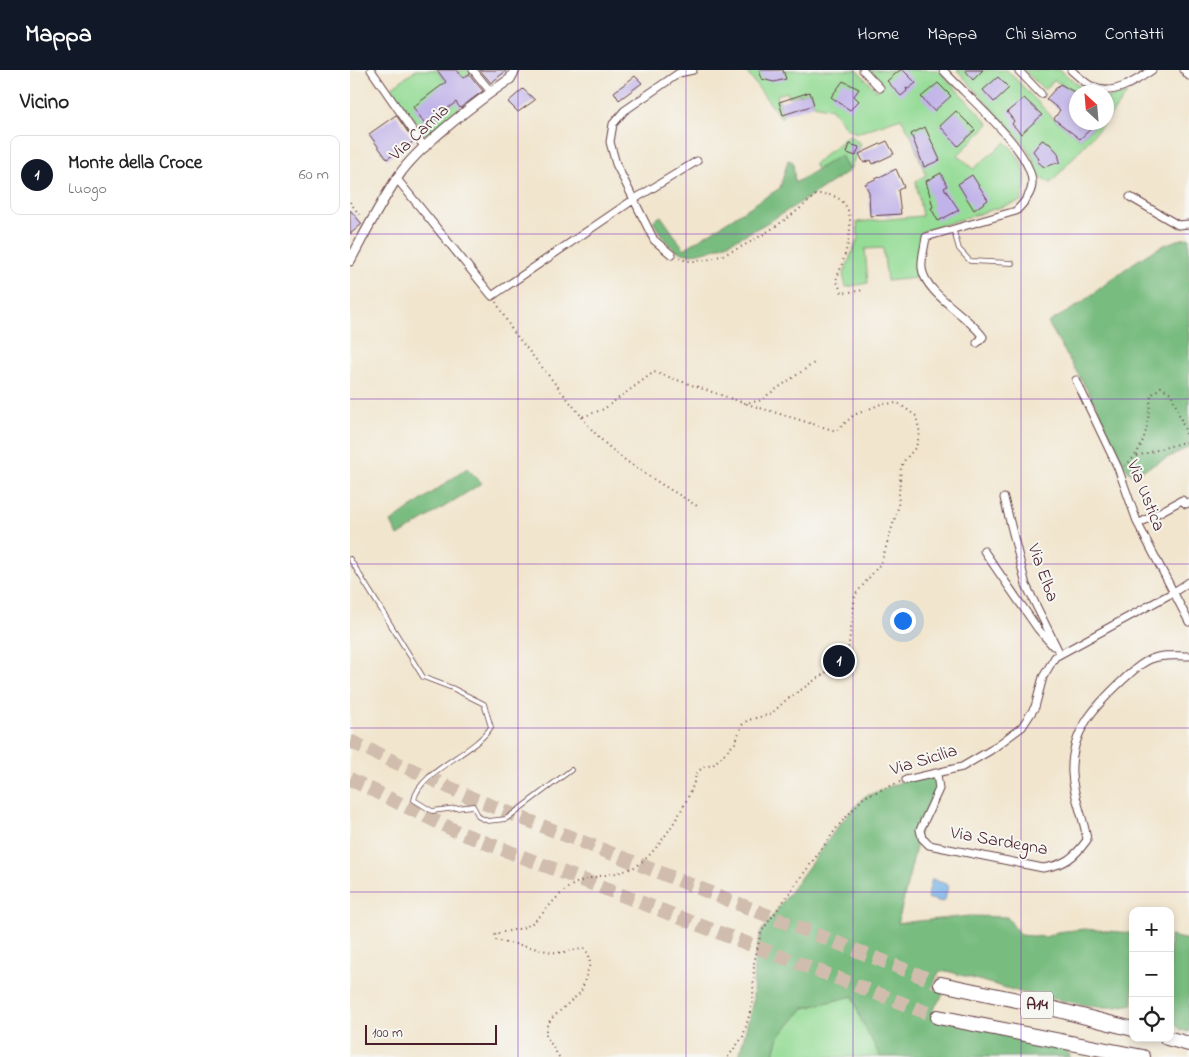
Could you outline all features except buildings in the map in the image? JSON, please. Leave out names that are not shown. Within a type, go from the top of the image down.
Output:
[{"type":"highway","name":"A14","points":[[941,984],[1031,1003],[1129,1028]]},
{"type":"highway","name":"A14","points":[[938,1018],[1143,1057]]},
{"type":"highway","points":[[1174,1040],[1189,1044]]},
{"type":"street","points":[[371,70],[425,148]]},
{"type":"street","points":[[473,70],[491,92]]},
{"type":"street","name":"Via Carnia","points":[[350,261],[403,170],[425,148],[491,92],[510,79],[515,70]]},
{"type":"street","points":[[672,255],[654,240],[616,164],[610,142],[613,124],[624,111],[680,73],[693,70]]},
{"type":"street","points":[[863,70],[880,88]]},
{"type":"street","points":[[943,70],[1016,145],[1028,166],[1032,185],[1026,200],[1016,211],[926,237],[922,269],[930,286],[977,328],[983,337],[977,343]]},
{"type":"street","points":[[1018,70],[1041,94]]},
{"type":"street","points":[[1071,70],[1092,87],[1104,90],[1126,85],[1152,70]]},
{"type":"street","points":[[1184,70],[1189,76]]},
{"type":"street","points":[[397,179],[492,296],[633,200],[697,161]]},
{"type":"street","points":[[1130,197],[1178,225],[1189,224]]},
{"type":"street","name":"Via Ustica","points":[[1076,380],[1118,468],[1138,524],[1189,622]]},
{"type":"street","name":"Via Elba","points":[[1004,498],[1026,584],[1060,654]]},
{"type":"street","points":[[1138,524],[1182,500],[1186,504],[1189,502]]},
{"type":"street","points":[[984,551],[1038,629],[1060,654]]},
{"type":"street","name":"Via Sicilia","points":[[906,780],[962,767],[1022,727],[1035,706],[1048,666],[1060,654],[1189,582]]},
{"type":"street","name":"Via Sardegna","points":[[937,774],[939,789],[920,830],[922,838],[929,845],[1043,868],[1061,865],[1076,856],[1087,840],[1085,824],[1074,793],[1072,773],[1073,751],[1086,717],[1141,664],[1164,656],[1189,656]]},
{"type":"lane","points":[[953,228],[959,249],[970,261],[1012,263]]},
{"type":"lane","points":[[350,559],[423,677],[452,688],[484,704],[491,727],[483,739],[444,765],[416,790],[414,800],[432,811],[473,806],[479,817],[488,821],[506,819],[571,770]]},
{"type":"path","points":[[672,255],[687,262],[721,256],[765,235],[817,194],[828,194],[840,200],[851,215],[849,245],[836,280],[842,292],[865,290]]},
{"type":"path","points":[[350,202],[369,226]]},
{"type":"path","points":[[492,296],[512,330],[594,434],[626,461],[697,506]]},
{"type":"path","points":[[744,403],[760,401],[817,361]]},
{"type":"path","points":[[559,1057],[546,1036],[546,1028],[552,1019],[582,992],[590,964],[589,955],[584,948],[567,954],[555,954],[504,943],[496,940],[496,934],[529,924],[550,901],[587,877],[636,866],[648,858],[672,826],[694,786],[696,774],[703,768],[713,765],[735,744],[742,725],[748,720],[771,714],[835,666],[848,651],[855,595],[881,562],[898,508],[901,467],[904,460],[916,447],[920,433],[916,416],[898,403],[881,404],[854,414],[836,431],[744,403],[654,372],[604,410],[582,417]]},
{"type":"path","points":[[1118,468],[1125,466],[1137,456],[1188,441],[1171,393],[1161,387],[1151,395],[1146,428],[1137,456]]},
{"type":"path","name":"Via Sicilia","points":[[728,1057],[743,1036],[753,1000],[754,963],[761,932],[838,824],[864,797],[906,780]]},
{"type":"green space","points":[[416,70],[437,70],[449,86],[462,76],[457,70],[474,70],[461,80],[452,96],[461,108],[426,135],[391,88]]},
{"type":"green space","points":[[745,70],[857,70],[877,91],[883,85],[870,70],[938,70],[989,124],[958,155],[973,169],[1006,142],[1024,169],[1025,183],[1021,201],[923,231],[916,278],[887,281],[883,248],[865,249],[868,283],[846,287],[843,275],[858,238],[857,222],[922,216],[916,181],[926,175],[911,135],[901,118],[857,133],[846,128],[832,109],[814,105],[810,92],[789,97],[787,92],[777,95],[783,115],[781,118]]},
{"type":"green space","points":[[957,70],[1007,70],[1054,119],[1080,139],[1090,130],[1098,130],[1051,183],[1038,176],[1032,157],[1025,145]]},
{"type":"green space","points":[[1023,70],[1060,70],[1078,85],[1069,85],[1069,89],[1054,80],[1045,90]]},
{"type":"green space","points":[[1127,94],[1114,111],[1114,96]]},
{"type":"green space","points":[[849,135],[861,144],[849,171],[841,156],[817,169],[814,164]]},
{"type":"green space","points":[[841,155],[849,171],[765,224],[715,248],[695,254],[680,252],[667,242],[653,221],[661,216],[684,249],[780,188],[788,160],[793,162],[795,183]]},
{"type":"green space","points":[[1189,238],[1189,447],[1133,475],[1123,464],[1096,405],[1048,323],[1075,307],[1145,256],[1160,247]]},
{"type":"green space","points":[[467,468],[482,483],[398,536],[391,522]]},
{"type":"green space","points":[[937,774],[939,789],[920,830],[898,923],[970,916],[1007,917],[1020,935],[1046,937],[1057,932],[1084,929],[1129,933],[1129,1005],[1096,1007],[1020,992],[947,971],[939,972],[936,978],[943,995],[932,1011],[934,1018],[1067,1048],[1070,1057],[881,1057],[861,1020],[853,996],[804,1008],[779,1036],[773,1057],[739,1057],[753,1001],[754,963],[761,932],[839,825],[864,797],[906,780]]},
{"type":"green space","points":[[1174,937],[1189,940],[1189,1032],[1181,1030],[1174,1023]]},
{"type":"green space","points":[[853,996],[861,1020],[881,1057],[773,1057],[779,1036],[804,1008]]},
{"type":"water","points":[[932,879],[948,885],[945,900],[942,902],[927,898]]},
{"type":"tunnel","points":[[350,741],[474,799],[941,984]]},
{"type":"tunnel","points":[[350,779],[458,832],[938,1017]]},
{"type":"place","name":"Monte della Croce","points":[[839,661]]}]
